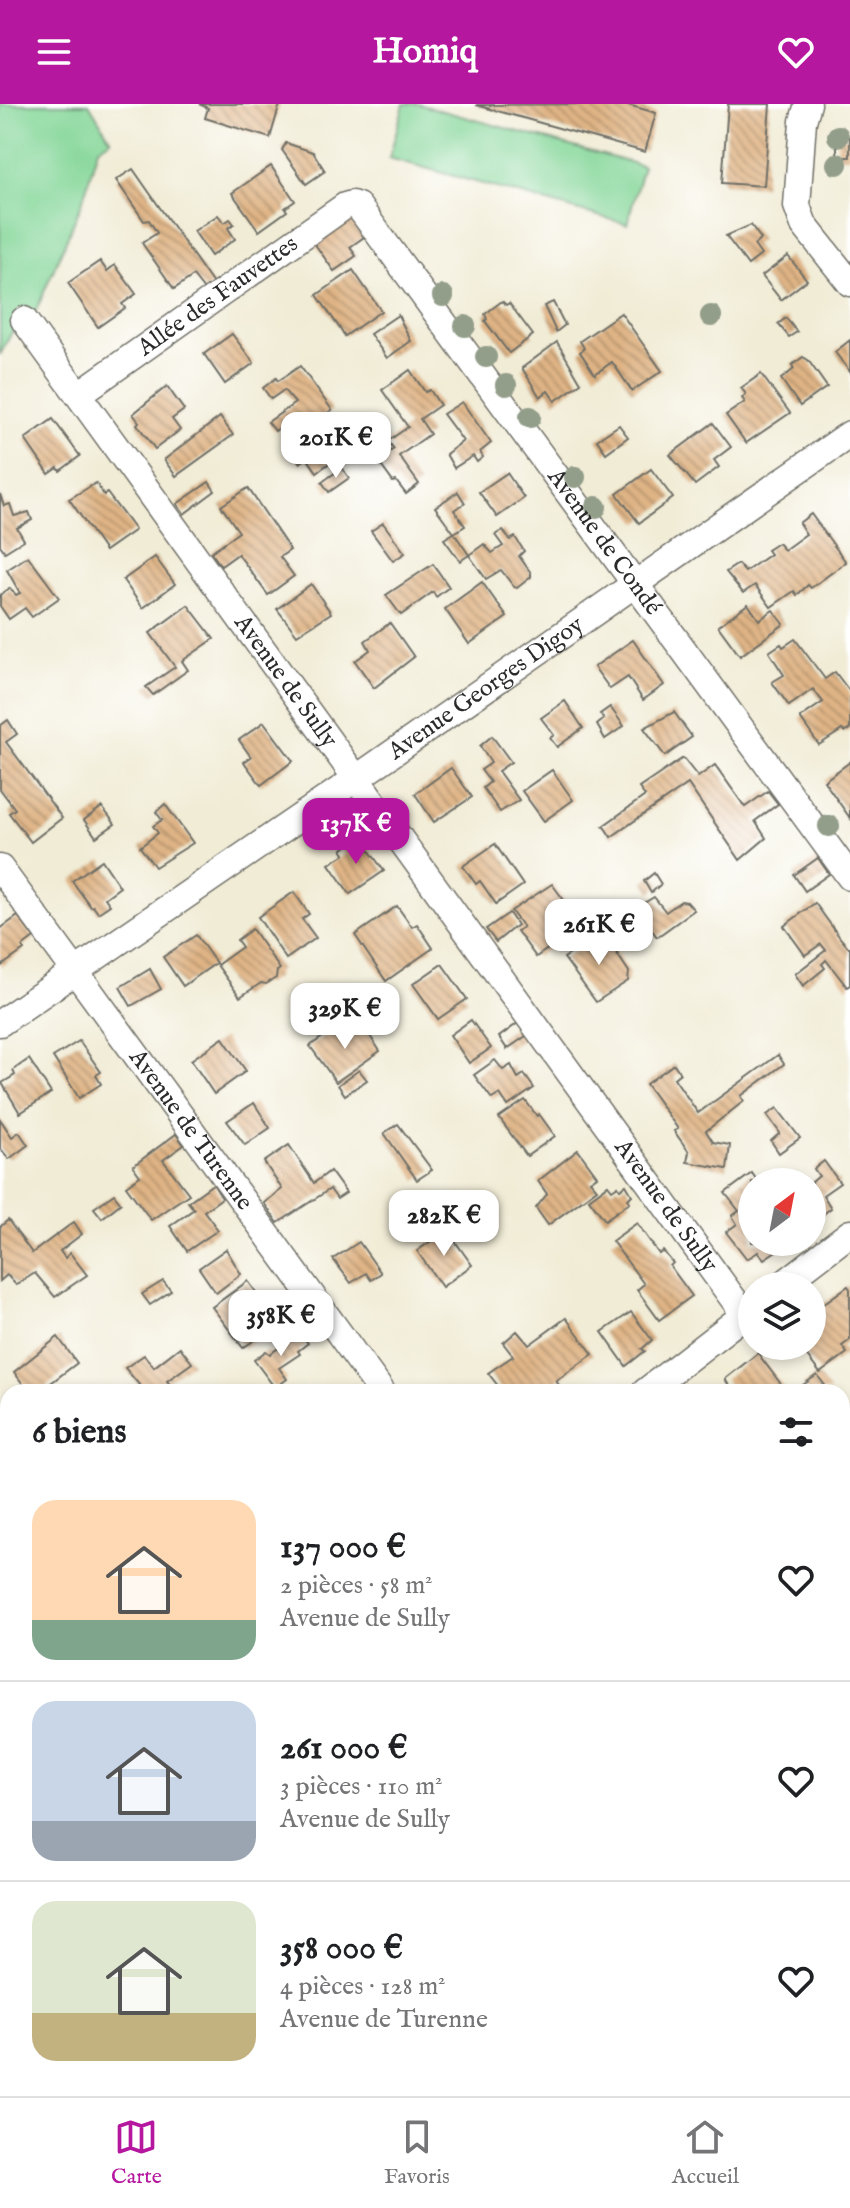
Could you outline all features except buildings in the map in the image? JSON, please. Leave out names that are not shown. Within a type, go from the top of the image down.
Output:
[{"type":"street","points":[[808,104],[803,121],[797,206],[804,225],[850,283]]},
{"type":"street","name":"Allée des Fauvettes","points":[[79,394],[345,206],[358,206]]},
{"type":"street","name":"Avenue de Condé","points":[[358,206],[850,877]]},
{"type":"street","name":"Avenue de Sully","points":[[24,320],[738,1298]]},
{"type":"street","name":"Avenue Georges Digoy","points":[[0,1023],[850,434]]},
{"type":"street","name":"Avenue de Turenne","points":[[0,868],[376,1384]]},
{"type":"street","points":[[799,1272],[850,1233]]},
{"type":"street","points":[[655,1384],[738,1320]]},
{"type":"green space","points":[[0,104],[89,104],[111,140],[98,148],[82,203],[36,311],[12,332],[0,355]]},
{"type":"green space","points":[[404,104],[418,104],[643,166],[627,224],[389,158]]}]
